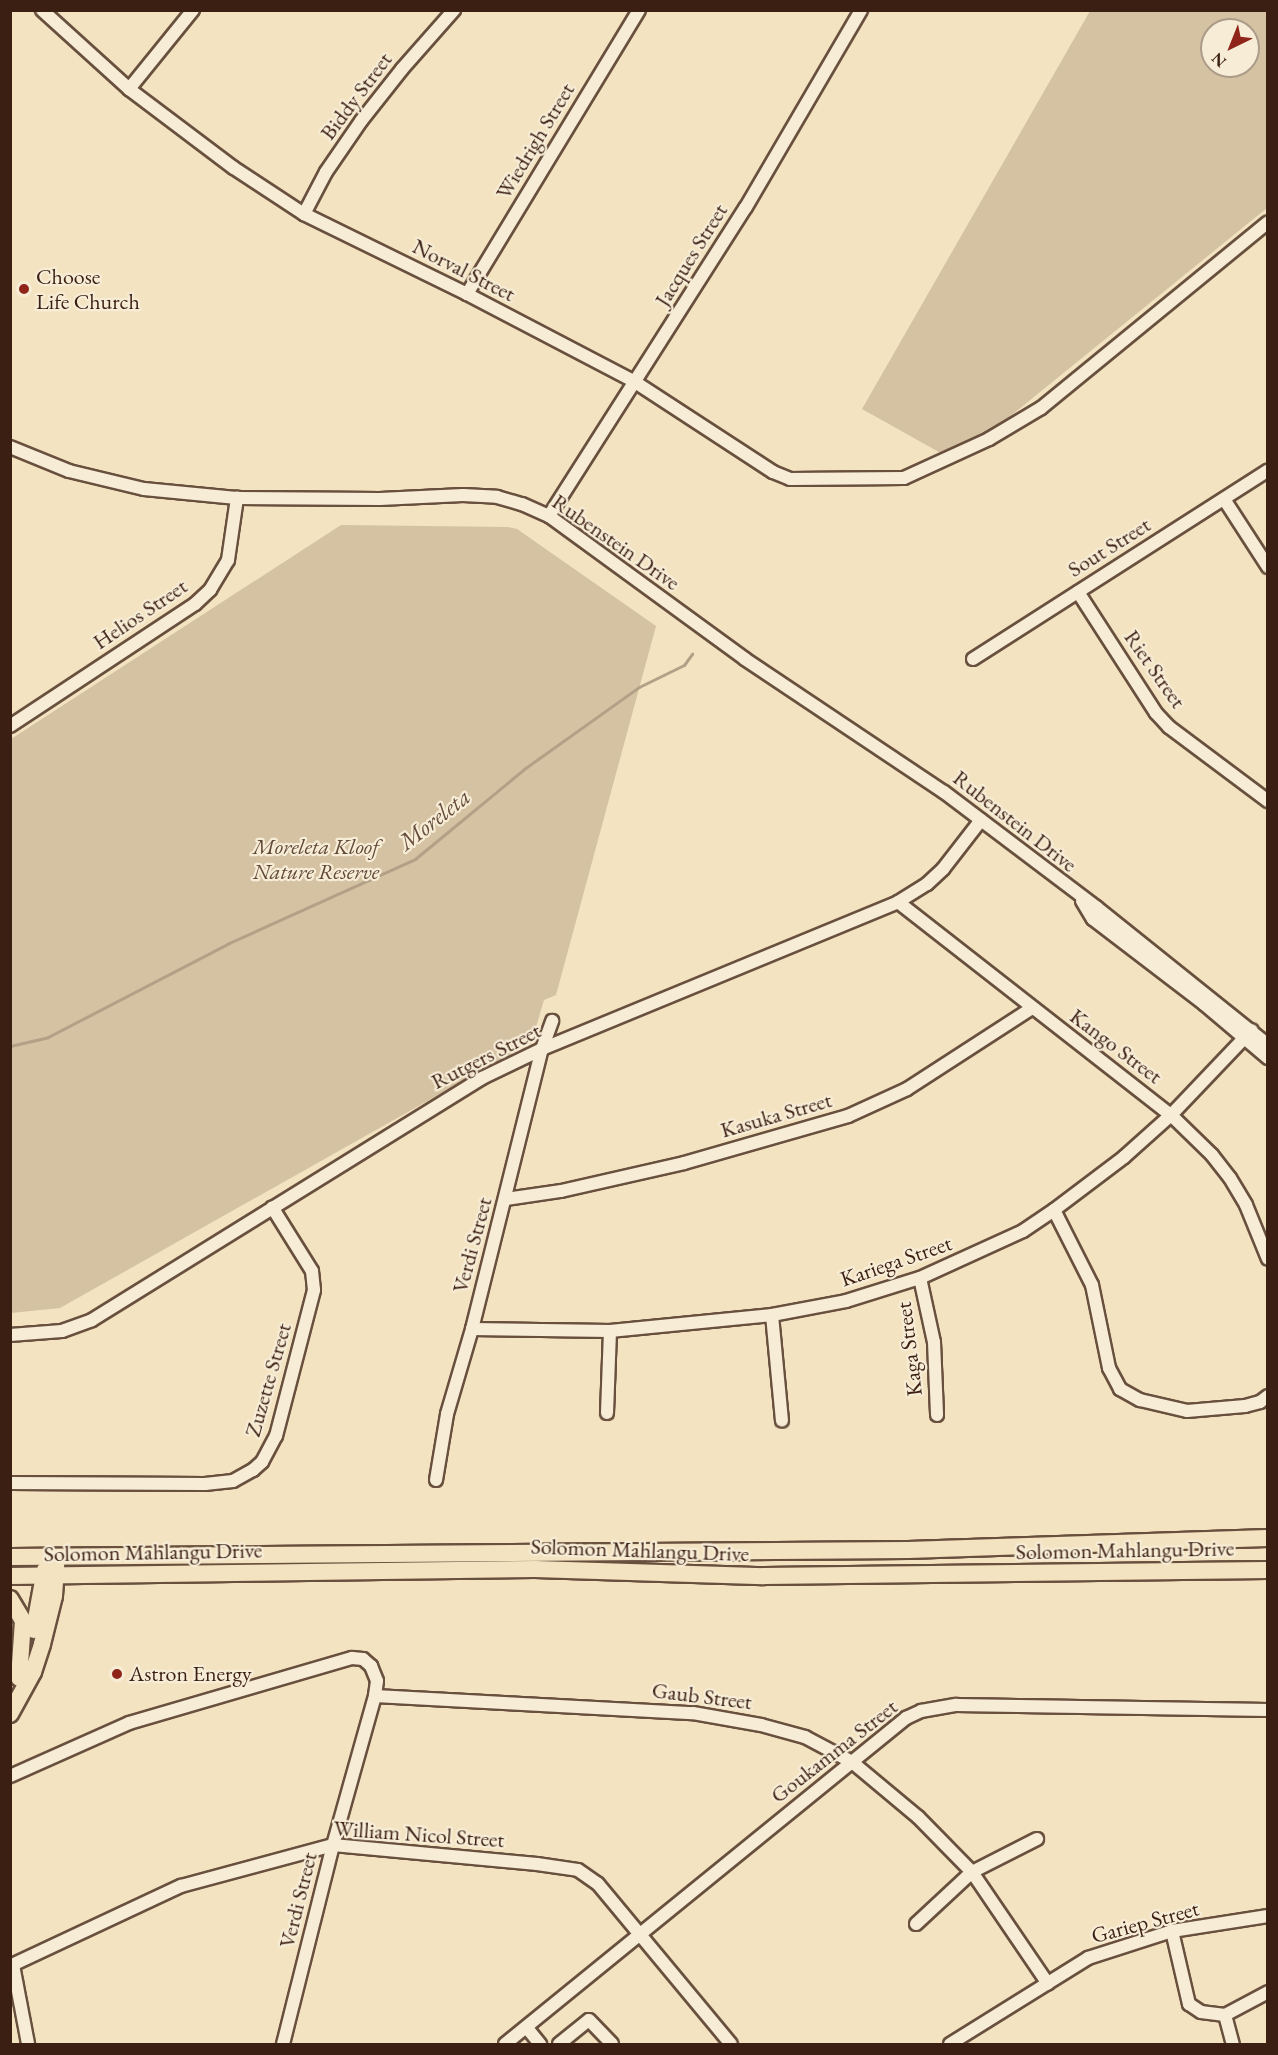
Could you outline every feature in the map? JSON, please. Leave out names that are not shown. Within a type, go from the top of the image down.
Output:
[{"type":"main road","name":"Solomon Mahlangu Drive","points":[[10,1557],[908,1550],[1268,1538]]},
{"type":"main road","points":[[10,1714],[33,1672],[42,1644],[52,1604],[51,1557]]},
{"type":"main road","name":"Solomon Mahlangu Drive","points":[[10,1576],[383,1573],[535,1569],[764,1576],[1268,1570]]},
{"type":"main road","points":[[10,1696],[30,1648],[50,1575]]},
{"type":"main road","points":[[10,1599],[24,1621],[19,1678]]},
{"type":"street","name":"Norval Street","points":[[42,10],[129,90],[252,181],[304,214],[467,294],[635,382],[782,477],[801,481],[904,478],[989,440],[1041,408],[1268,222]]},
{"type":"street","points":[[129,90],[193,10]]},
{"type":"street","name":"Biddy Street","points":[[304,214],[326,172],[361,121],[454,10]]},
{"type":"street","name":"Wiedrigh Street","points":[[467,294],[639,10]]},
{"type":"street","name":"Jacques Street","points":[[549,516],[746,207],[861,10]]},
{"type":"street","name":"Rubenstein Drive","points":[[10,447],[69,471],[111,483],[237,498],[380,500],[463,495],[497,497],[522,504],[549,516],[745,659],[944,792],[1079,897],[1100,925],[1248,1035],[1268,1046]]},
{"type":"street","name":"Sout Street","points":[[973,659],[1268,470]]},
{"type":"street","name":"Helios Street","points":[[10,726],[195,604],[210,590],[228,560],[237,498]]},
{"type":"street","points":[[1224,499],[1268,567]]},
{"type":"street","name":"Riet Street","points":[[1078,592],[1156,713],[1169,726],[1268,801]]},
{"type":"street","name":"Rutgers Street","points":[[10,1335],[62,1331],[92,1320],[451,1096],[542,1049],[898,902],[927,884],[943,869],[981,820]]},
{"type":"street","name":"Kango Street","points":[[898,902],[1171,1114],[1212,1155],[1230,1178],[1246,1205],[1268,1259]]},
{"type":"street","name":"Kasuka Street","points":[[506,1199],[561,1191],[684,1163],[848,1116],[917,1083],[1032,1008]]},
{"type":"street","name":"Verdi Street","points":[[436,1480],[447,1414],[506,1199],[542,1049],[552,1021]]},
{"type":"street","name":"Rubenstein Drive","points":[[1248,1035],[1268,1058]]},
{"type":"street","name":"Kariega Street","points":[[472,1329],[610,1331],[772,1315],[846,1301],[920,1278],[1023,1231],[1054,1210],[1124,1157],[1171,1114],[1248,1035]]},
{"type":"street","name":"Zuzette Street","points":[[10,1483],[205,1485],[233,1481],[262,1462],[276,1436],[314,1290],[312,1271],[272,1207]]},
{"type":"street","points":[[1054,1210],[1092,1285],[1109,1368],[1120,1389],[1140,1400],[1187,1411],[1245,1406],[1260,1402],[1268,1396]]},
{"type":"street","name":"Kaga Street","points":[[920,1278],[934,1342],[937,1415]]},
{"type":"street","points":[[772,1315],[782,1421]]},
{"type":"street","points":[[607,1413],[610,1331]]},
{"type":"street","points":[[10,1776],[111,1729],[352,1658],[363,1659],[371,1666],[377,1681],[375,1696]]},
{"type":"street","name":"Verdi Street","points":[[283,2044],[333,1845],[375,1696]]},
{"type":"street","name":"Gaub Street","points":[[375,1696],[693,1713],[761,1725],[805,1737],[852,1762],[918,1817],[972,1872],[1048,1984]]},
{"type":"street","name":"Goukamma Street","points":[[505,2044],[642,1935],[906,1718],[937,1706],[1268,1710]]},
{"type":"street","points":[[915,1924],[972,1872],[1037,1839]]},
{"type":"street","name":"William Nicol Street","points":[[12,1965],[181,1886],[333,1845],[451,1855],[578,1870],[597,1884],[642,1935],[731,2044]]},
{"type":"street","points":[[1267,1916],[1268,1912]]},
{"type":"street","name":"Gariep Street","points":[[952,2044],[1088,1958],[1172,1931],[1267,1916]]},
{"type":"street","points":[[1172,1931],[1189,2004],[1201,2012],[1225,2015],[1268,1992]]},
{"type":"street","points":[[12,1965],[28,2044]]},
{"type":"street","points":[[1225,2015],[1233,2044]]},
{"type":"street","points":[[560,2044],[589,2020],[612,2044]]},
{"type":"street","points":[[527,2028],[540,2044]]},
{"type":"green space","points":[[1090,11],[1267,11],[1267,208],[955,461],[862,409]]},
{"type":"green space","name":"Moreleta Kloof Nature Reserve","points":[[341,525],[517,529],[656,626],[556,995],[544,1000],[536,1027],[518,1050],[60,1308],[11,1313],[11,739]]},
{"type":"waterway","name":"Moreleta","points":[[10,1046],[48,1037],[229,943],[415,859],[524,769],[639,687],[684,665],[692,654]]},
{"type":"place","name":"Choose Life Church","points":[[24,289]]},
{"type":"place","name":"Astron Energy","points":[[117,1674]]}]
